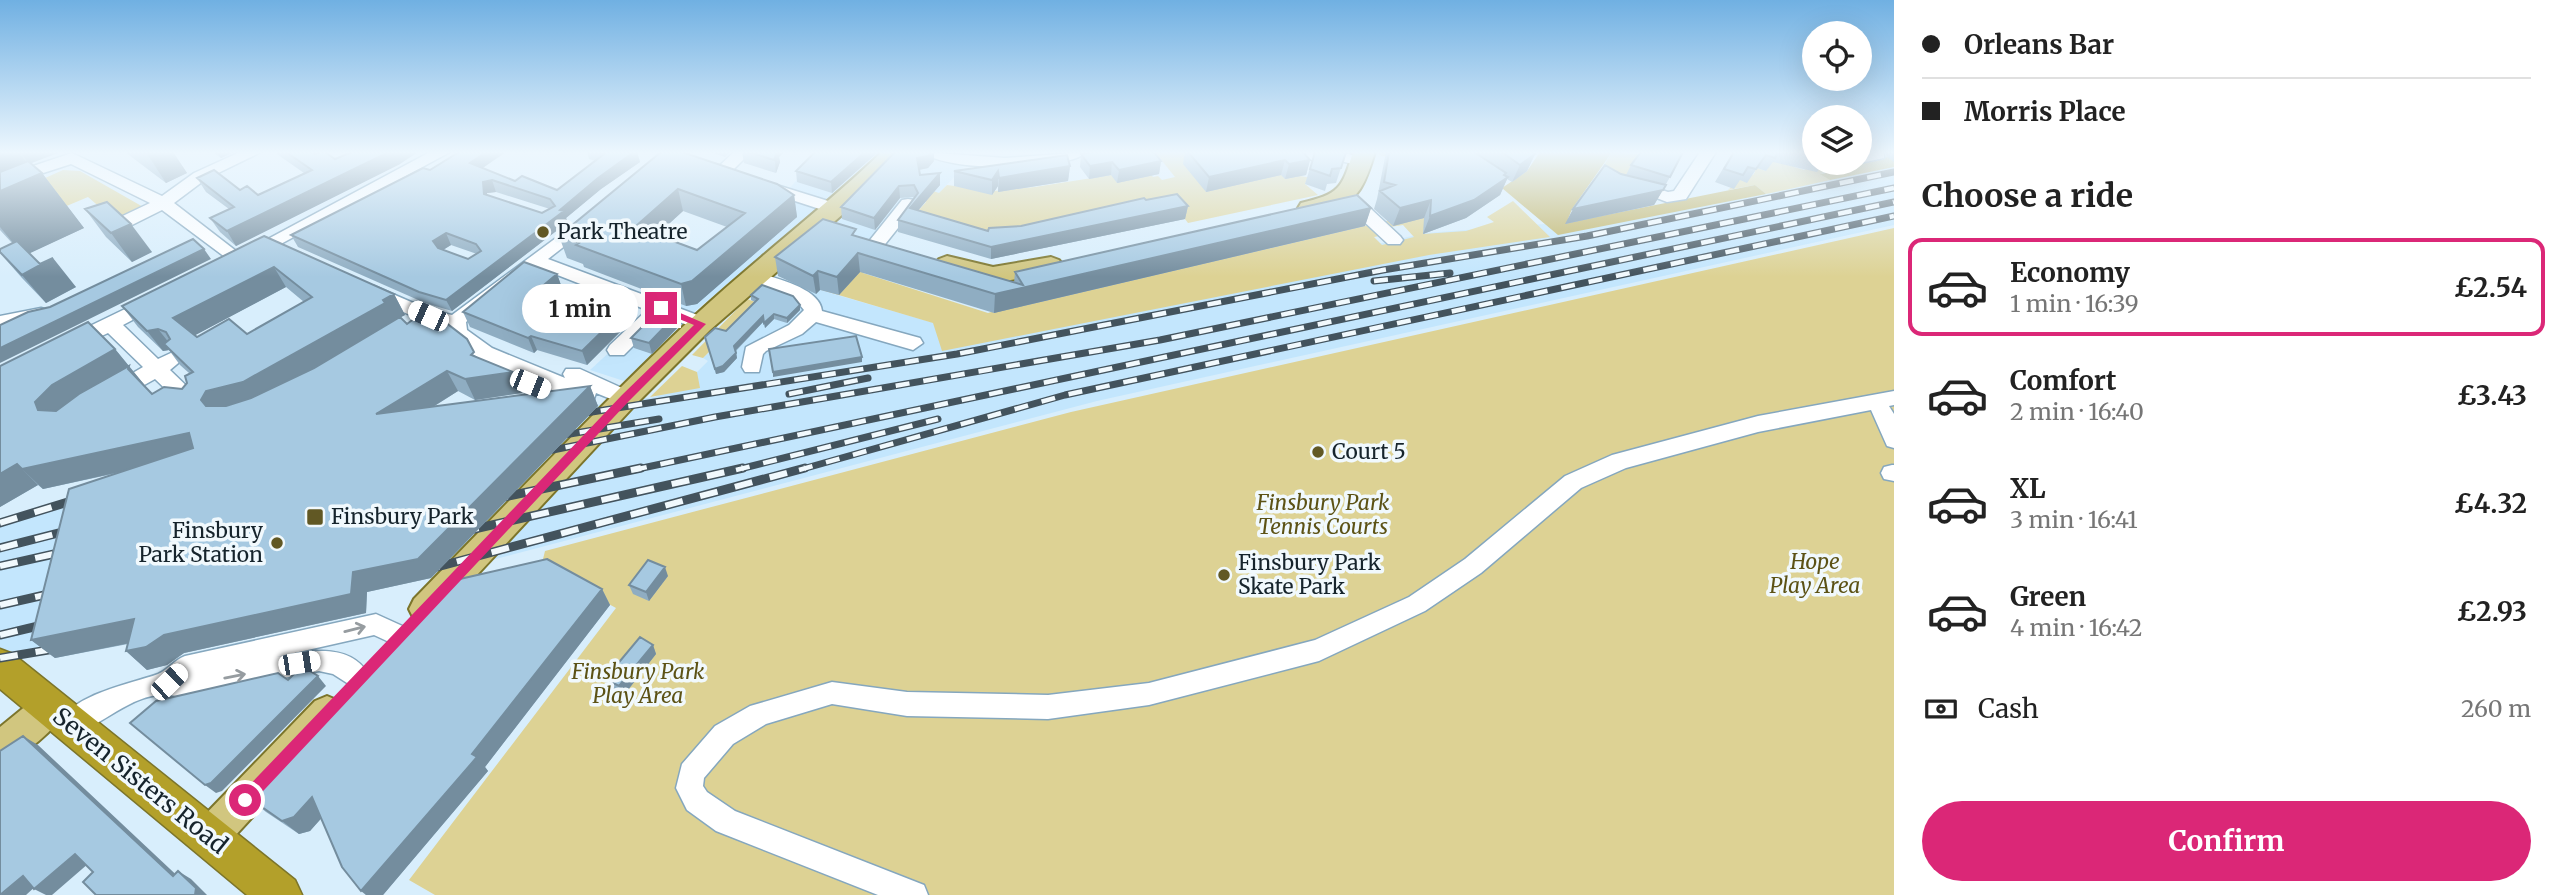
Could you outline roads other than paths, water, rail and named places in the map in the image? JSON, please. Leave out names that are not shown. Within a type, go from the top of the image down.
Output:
[{"type":"highway","name":"Seven Sisters Road","points":[[0,666],[209,837],[264,890]]},
{"type":"main road","points":[[209,837],[400,636],[617,394],[851,194]]},
{"type":"main road","points":[[1284,214],[1347,197],[1350,194]]},
{"type":"main road","points":[[828,216],[860,239],[902,251]]},
{"type":"main road","points":[[928,258],[993,275],[1075,259]]},
{"type":"main road","points":[[0,749],[61,716]]},
{"type":"street","points":[[145,194],[208,235],[237,260]]},
{"type":"street","points":[[116,226],[163,203],[176,194]]},
{"type":"street","points":[[216,270],[363,194]]},
{"type":"street","points":[[777,194],[828,216]]},
{"type":"street","points":[[1657,194],[1667,197],[1681,194]]},
{"type":"street","points":[[1347,197],[1394,240]]},
{"type":"street","points":[[860,239],[908,204]]},
{"type":"street","points":[[359,285],[419,321],[457,320],[505,277],[535,260],[572,226],[598,211]]},
{"type":"street","points":[[183,247],[208,235]]},
{"type":"street","points":[[269,244],[290,254]]},
{"type":"street","points":[[535,260],[607,283],[701,324]]},
{"type":"street","points":[[755,278],[801,295],[812,305],[812,315]]},
{"type":"street","points":[[581,299],[607,283]]},
{"type":"street","points":[[49,355],[174,291]]},
{"type":"street","points":[[0,322],[46,313],[63,305]]},
{"type":"street","points":[[617,350],[661,308]]},
{"type":"street","points":[[812,315],[913,343]]},
{"type":"street","points":[[752,367],[753,352],[758,346],[795,329],[812,315]]},
{"type":"street","points":[[457,320],[461,336],[481,349],[587,394]]},
{"type":"street","points":[[110,324],[187,400]]},
{"type":"street","points":[[481,349],[514,351],[617,394]]},
{"type":"street","points":[[481,349],[493,369],[565,398]]},
{"type":"street","points":[[100,400],[173,359]]},
{"type":"street","points":[[542,402],[587,394],[617,394]]},
{"type":"street","points":[[914,895],[726,821],[697,801],[689,788],[691,773],[724,735],[759,714],[832,693],[907,704],[1048,707],[1149,694],[1319,650],[1417,604],[1473,566],[1573,482],[1620,461],[1676,444],[1758,424],[1886,400],[1894,440]]},
{"type":"street","points":[[61,716],[117,695],[169,682],[185,667],[376,624],[400,636]]},
{"type":"street","points":[[169,682],[182,687],[319,660],[339,664],[358,678]]},
{"type":"railway","points":[[573,415],[957,354],[1383,270],[1587,236],[1790,194]]},
{"type":"railway","points":[[538,453],[715,417],[1160,340],[1866,194]]},
{"type":"railway","points":[[633,470],[1894,202]]},
{"type":"railway","points":[[799,470],[1065,395],[1894,216]]},
{"type":"railway","points":[[1374,281],[1450,273]]},
{"type":"railway","points":[[789,394],[868,378]]},
{"type":"railway","points":[[552,437],[659,419]]},
{"type":"railway","points":[[736,470],[938,419]]},
{"type":"railway","points":[[490,500],[641,468]]},
{"type":"railway","points":[[461,532],[743,468]]},
{"type":"railway","points":[[422,571],[805,468]]},
{"type":"railway","points":[[0,523],[84,497]]},
{"type":"railway","points":[[0,548],[78,528]]},
{"type":"railway","points":[[0,566],[72,550]]},
{"type":"railway","points":[[0,605],[62,591]]},
{"type":"railway","points":[[0,635],[55,622]]},
{"type":"railway","points":[[0,658],[66,647]]},
{"type":"place","name":"Park Theatre","points":[[543,232]]},
{"type":"place","name":"Court 5","points":[[1318,452]]},
{"type":"place","name":"Finsbury Park","points":[[315,517]]},
{"type":"place","name":"Finsbury Park Station","points":[[277,543]]},
{"type":"place","name":"Finsbury Park Skate Park","points":[[1224,575]]},
{"type":"park label","name":"Finsbury Park Tennis Courts","points":[[1323,515]]},
{"type":"park label","name":"Hope Play Area","points":[[1815,574]]},
{"type":"park label","name":"Finsbury Park Play Area","points":[[638,684]]}]
